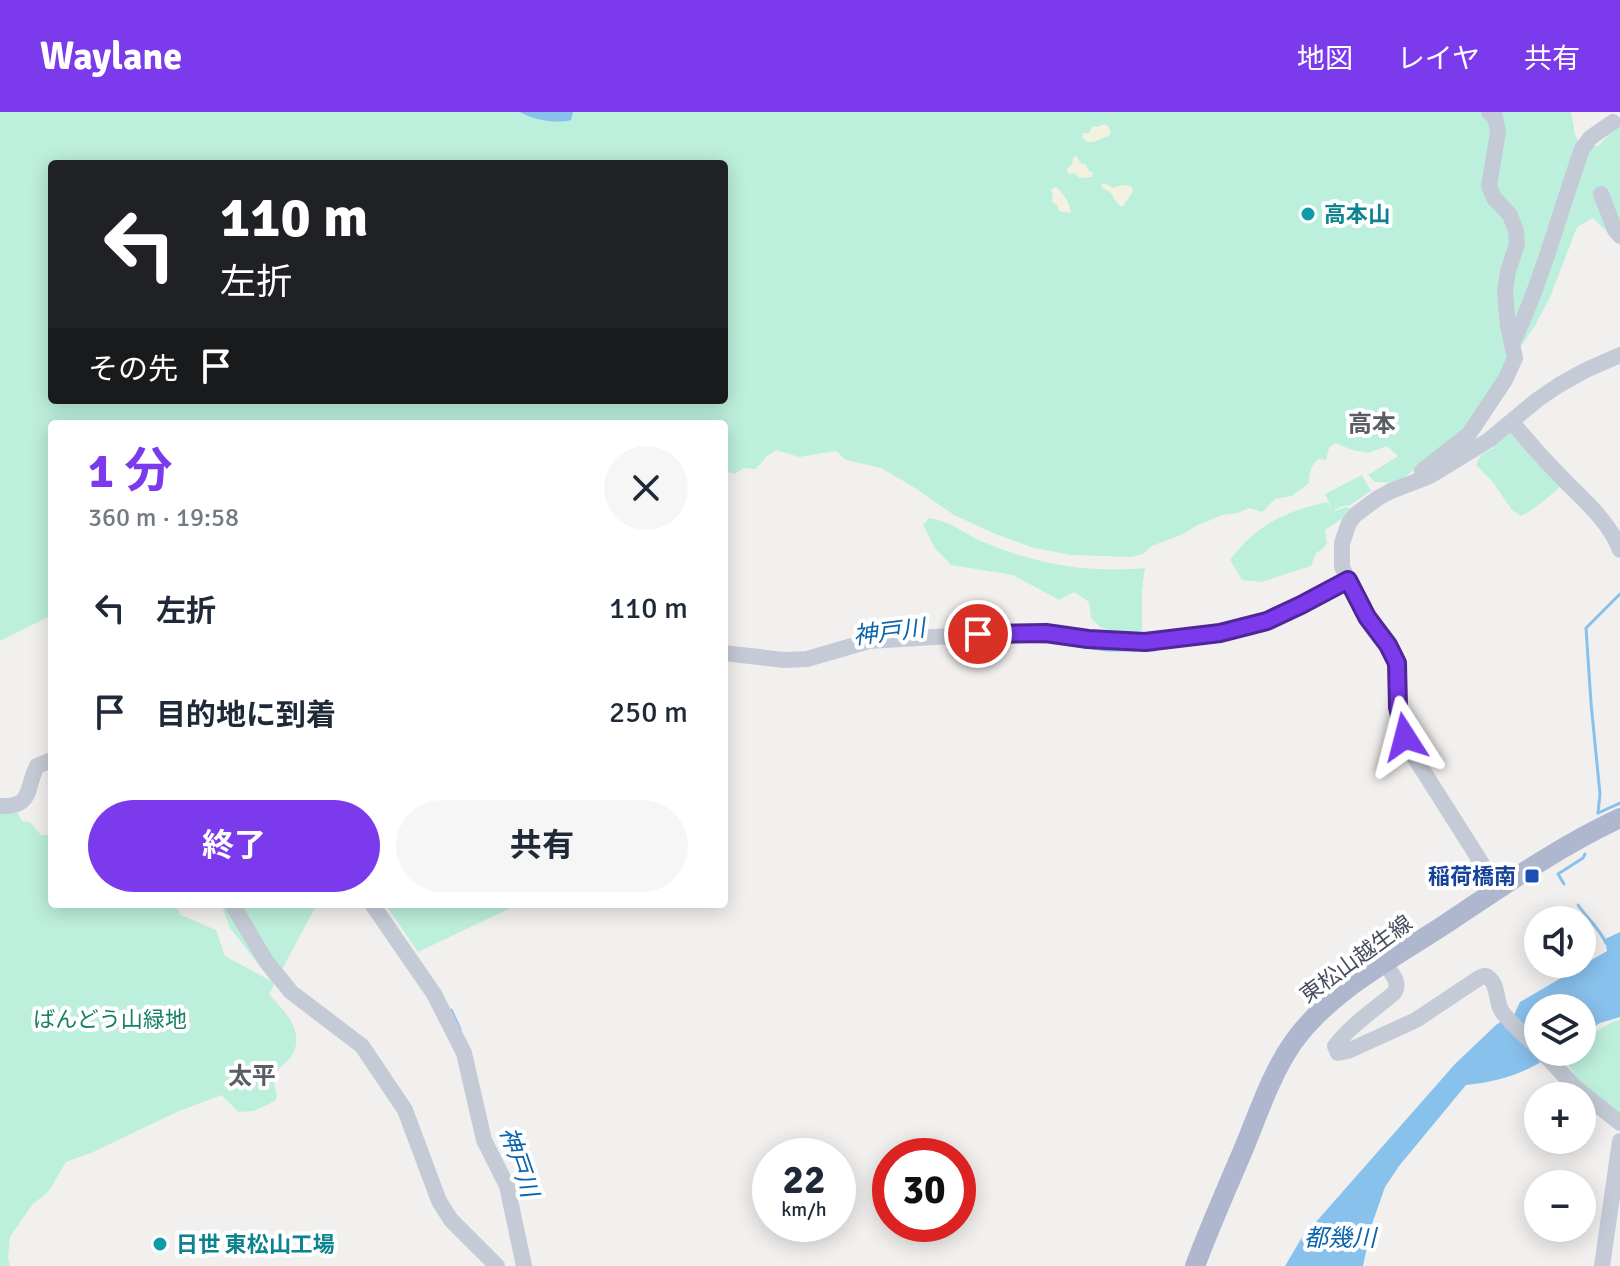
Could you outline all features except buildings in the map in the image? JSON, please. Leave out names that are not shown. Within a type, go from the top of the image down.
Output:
[{"type":"main road","name":"東松山越生線","points":[[1195,1266],[1251,1131],[1291,1046],[1307,1025],[1351,987],[1498,889],[1571,843],[1620,818]]},
{"type":"street","points":[[1411,484],[1429,465],[1469,434],[1512,368],[1515,358],[1505,293],[1517,244],[1516,231],[1510,215],[1494,198],[1489,186],[1498,132],[1495,117],[1489,112]]},
{"type":"street","points":[[1512,344],[1535,292],[1582,149],[1590,138],[1613,122]]},
{"type":"street","points":[[1601,194],[1620,236]]},
{"type":"street","points":[[1498,889],[1408,747],[1399,715],[1397,663],[1367,617],[1342,567],[1342,543],[1355,515],[1378,498],[1430,476],[1478,447],[1559,385],[1620,355]]},
{"type":"street","points":[[1512,422],[1595,512],[1615,536],[1620,550]]},
{"type":"street","points":[[728,653],[784,660],[807,659],[869,641],[1000,633],[1046,633],[1145,642],[1220,633],[1267,621],[1348,580]]},
{"type":"street","points":[[0,806],[20,803],[27,794],[37,766],[48,762]]},
{"type":"street","points":[[375,908],[434,994],[464,1053],[484,1140],[507,1186],[524,1266]]},
{"type":"street","points":[[236,911],[266,961],[291,992],[362,1046],[405,1110],[439,1201],[451,1220],[497,1266]]},
{"type":"street","points":[[1385,964],[1397,981],[1397,988],[1335,1046],[1338,1053],[1416,1020],[1483,976],[1491,980],[1503,1012],[1524,1034]]},
{"type":"street","points":[[1555,1066],[1576,1088],[1620,1123]]},
{"type":"street","points":[[1602,1266],[1620,1141]]},
{"type":"green space","points":[[0,112],[1571,112],[1579,144],[1598,146],[1620,124],[1620,245],[1593,218],[1577,227],[1551,295],[1536,324],[1466,431],[1397,483],[1375,482],[1368,475],[1398,456],[1387,446],[1368,453],[1335,443],[1329,448],[1326,460],[1318,459],[1314,464],[1309,483],[1292,496],[1275,499],[1262,512],[1249,508],[1223,515],[1131,557],[1071,555],[1034,548],[993,533],[954,515],[881,468],[846,460],[836,451],[799,457],[776,450],[756,469],[744,468],[734,474],[728,472],[728,420],[48,420],[48,617],[0,641]]},
{"type":"green space","points":[[1512,430],[1562,484],[1543,502],[1521,516],[1512,510],[1492,481],[1476,465],[1481,455]]},
{"type":"green space","points":[[1362,475],[1371,491],[1349,506],[1334,510],[1346,507],[1350,513],[1325,530],[1327,543],[1316,553],[1311,566],[1261,582],[1242,580],[1230,560],[1260,529],[1285,515],[1327,502],[1332,510],[1325,494]]},
{"type":"green space","points":[[929,518],[1006,551],[1044,562],[1083,568],[1145,568],[1142,631],[1120,635],[1100,627],[1091,618],[1089,602],[1074,592],[1059,600],[1013,575],[951,565],[935,548],[923,525]]},
{"type":"green space","name":"ばんどう山緑地","points":[[0,808],[15,808],[22,821],[30,822],[41,835],[48,835],[48,908],[177,908],[181,915],[216,930],[225,956],[271,981],[230,928],[222,908],[315,908],[269,994],[292,1022],[296,1039],[291,1057],[272,1075],[277,1096],[275,1101],[254,1111],[238,1112],[222,1095],[66,1162],[49,1191],[32,1205],[10,1237],[10,1266],[0,1266]]},
{"type":"green space","points":[[388,908],[511,908],[418,952]]},
{"type":"green space","points":[[1620,1020],[1620,1116],[1596,1097],[1596,1082],[1580,1082],[1569,1066],[1596,1066],[1596,1032]]},
{"type":"sand","points":[[1104,124],[1111,133],[1109,136],[1087,142],[1082,136],[1089,133],[1093,126]]},
{"type":"sand","points":[[1077,156],[1080,163],[1093,173],[1092,177],[1079,178],[1075,173],[1067,172]]},
{"type":"sand","points":[[1103,183],[1114,188],[1129,186],[1133,188],[1132,193],[1122,207],[1101,186]]},
{"type":"sand","points":[[1055,187],[1066,198],[1071,213],[1059,211],[1052,202],[1051,190]]},
{"type":"water","points":[[520,112],[573,112],[571,120],[559,122]]},
{"type":"water","name":"都幾川","points":[[1620,932],[1620,1017],[1596,1025],[1596,994],[1534,994],[1561,978],[1596,978],[1596,957],[1607,951],[1605,939]]},
{"type":"water","name":"都幾川","points":[[1524,1000],[1524,1066],[1533,1066],[1514,1075],[1466,1085],[1385,1187],[1372,1224],[1363,1266],[1285,1266],[1301,1239],[1455,1064],[1497,1024],[1514,1015]]},
{"type":"waterway","points":[[1598,813],[1600,794],[1586,628],[1620,594]]},
{"type":"waterway","name":"神戸川","points":[[1011,641],[1048,642],[1107,650],[1155,650]]},
{"type":"waterway","points":[[1598,813],[1620,803]]},
{"type":"waterway","points":[[1564,884],[1558,874],[1585,854]]},
{"type":"waterway","points":[[1578,905],[1606,943]]},
{"type":"waterway","name":"神戸川","points":[[451,1010],[460,1029]]},
{"type":"place","name":"高本山","points":[[1308,214]]},
{"type":"place","name":"稲荷橋南","points":[[1532,876]]},
{"type":"place","name":"日世 東松山工場","points":[[160,1244]]},
{"type":"district","name":"高本","points":[[1372,424]]},
{"type":"district","name":"太平","points":[[252,1076]]},
{"type":"route","points":[[978,634],[1046,633],[1145,642],[1220,633],[1267,621],[1348,580],[1367,617],[1397,663],[1398,707],[1405,737]]}]
